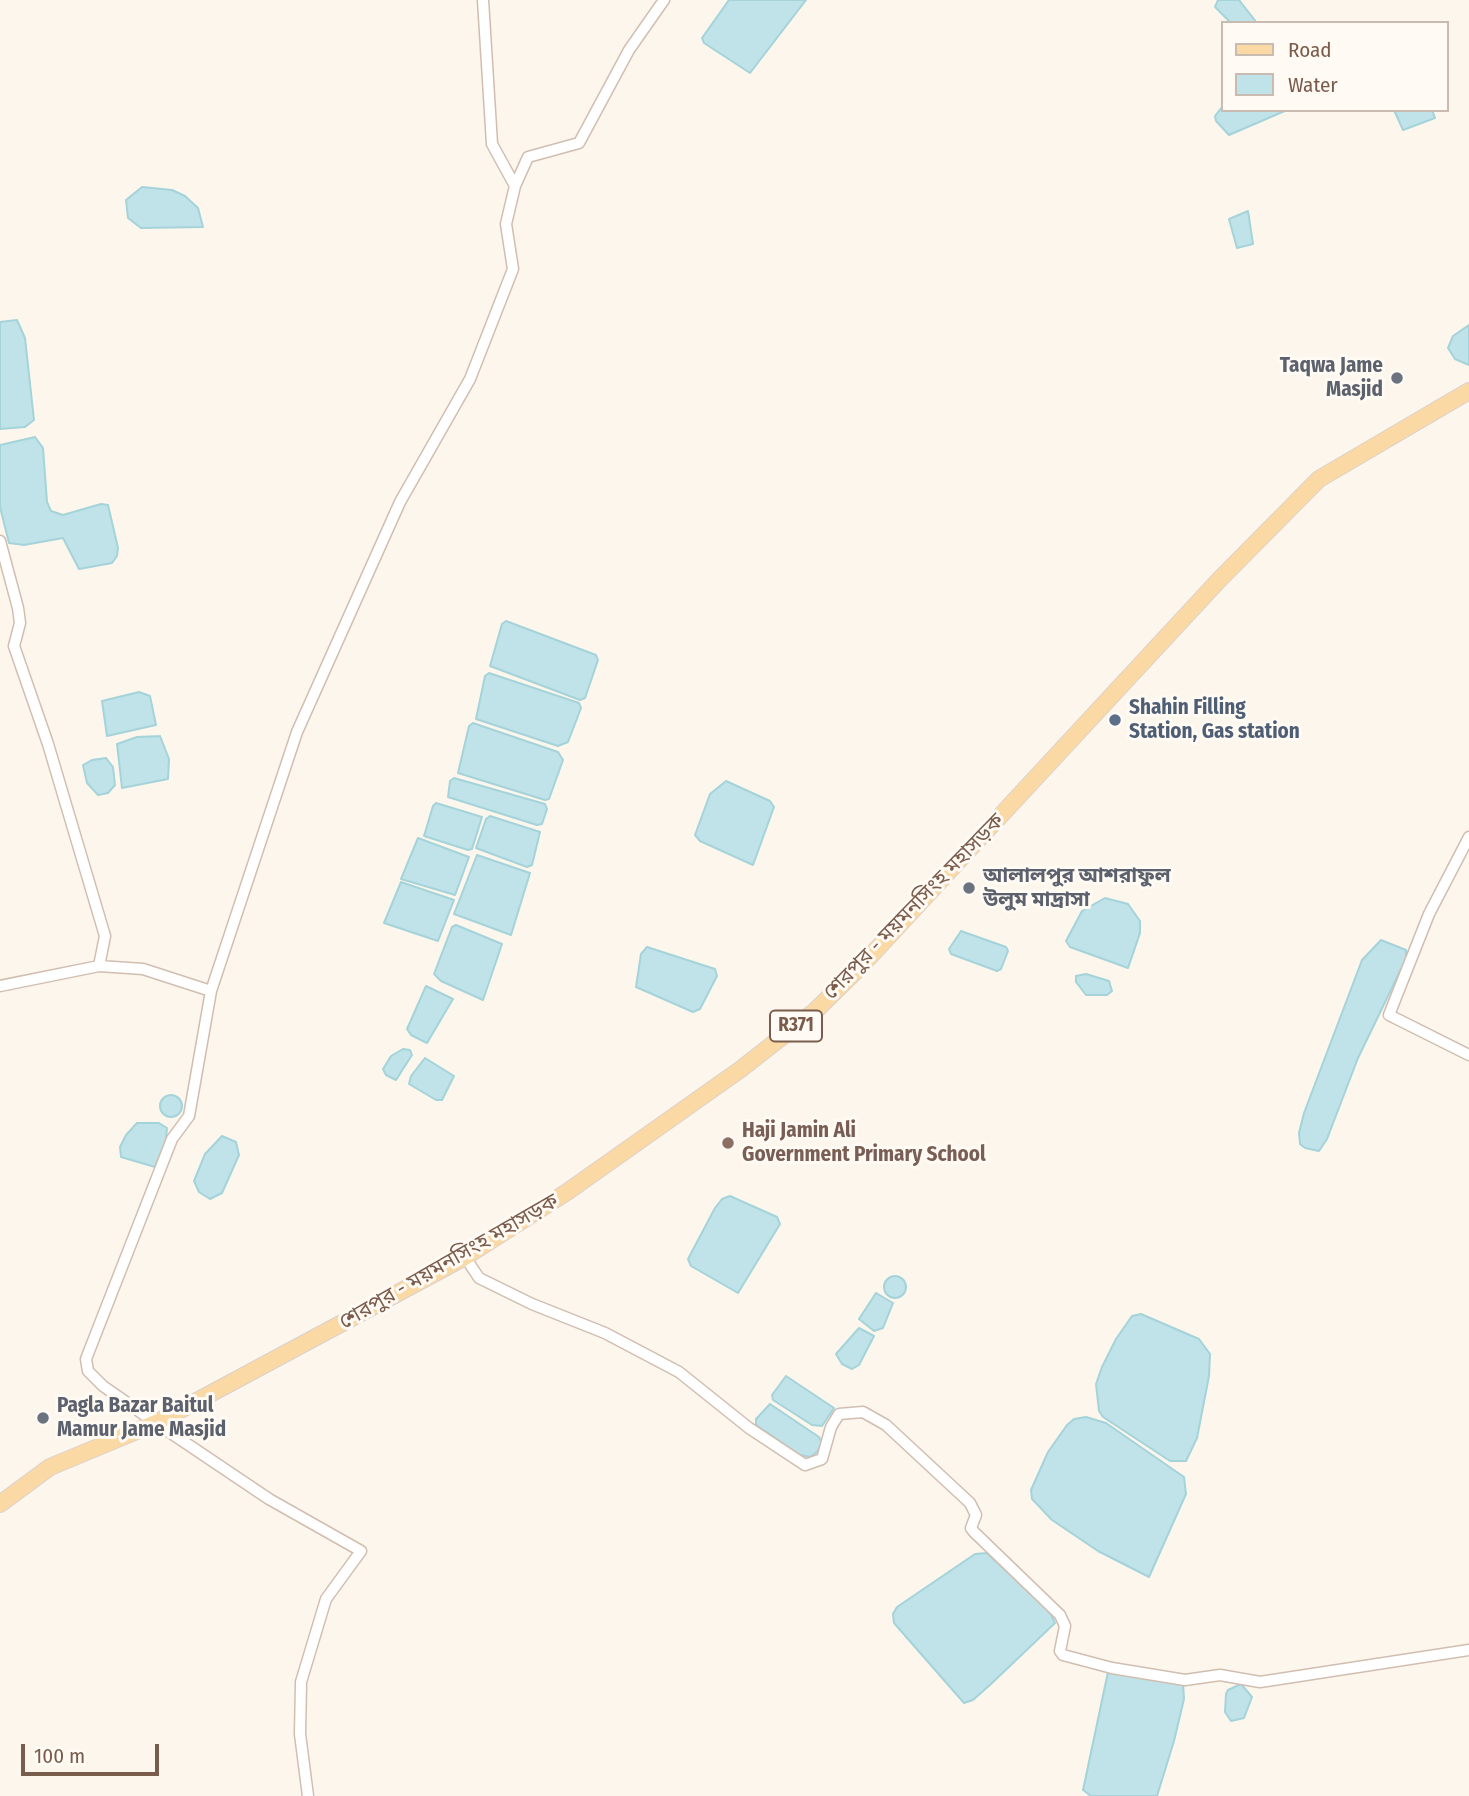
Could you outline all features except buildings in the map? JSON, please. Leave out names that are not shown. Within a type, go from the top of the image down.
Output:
[{"type":"main road","name":"শেরপুর - ময়মনসিংহ মহাসড়ক","points":[[0,1504],[50,1467],[156,1423],[465,1257],[567,1192],[741,1069],[815,1011],[915,909],[1219,580],[1319,480],[1469,391]]},
{"type":"street","points":[[483,0],[492,144],[515,186]]},
{"type":"street","points":[[308,1796],[300,1734],[301,1682],[326,1600],[361,1551],[269,1499],[103,1386],[88,1371],[86,1359],[172,1139],[189,1116],[211,991],[297,732],[400,502],[470,379],[513,269],[506,224],[515,186],[528,157],[579,144],[629,50],[664,0]]},
{"type":"street","points":[[0,541],[18,608],[20,624],[14,646],[48,744],[105,936],[99,966]]},
{"type":"street","points":[[1469,837],[1429,914],[1389,1016],[1469,1055]]},
{"type":"street","points":[[0,986],[99,966],[143,969],[211,991]]},
{"type":"street","points":[[465,1257],[479,1278],[542,1308],[605,1333],[679,1372],[794,1461],[805,1465],[822,1459],[831,1426],[839,1414],[863,1412],[886,1424],[970,1503],[975,1515],[971,1528],[974,1532],[1060,1615],[1065,1626],[1060,1651],[1063,1655],[1112,1668],[1185,1680],[1220,1675],[1260,1682],[1469,1650]]},
{"type":"water","points":[[729,0],[806,0],[750,73],[704,43],[702,38]]},
{"type":"water","points":[[1218,0],[1239,0],[1255,21],[1229,21],[1215,7]]},
{"type":"water","points":[[1220,110],[1220,112],[1282,112],[1229,135],[1216,121],[1215,116]]},
{"type":"water","points":[[1395,112],[1433,112],[1435,118],[1403,130]]},
{"type":"water","points":[[142,187],[172,190],[185,196],[198,208],[203,227],[141,228],[128,218],[126,200]]},
{"type":"water","points":[[1248,211],[1253,244],[1237,248],[1229,219]]},
{"type":"water","points":[[17,320],[25,338],[34,420],[25,427],[0,429],[0,322]]},
{"type":"water","points":[[1469,325],[1469,365],[1455,359],[1448,348],[1453,336]]},
{"type":"water","points":[[35,437],[43,448],[47,502],[51,511],[63,515],[101,504],[108,505],[118,548],[112,563],[79,569],[63,538],[24,545],[9,543],[0,507],[0,445]]},
{"type":"water","points":[[506,621],[596,655],[598,660],[585,698],[580,700],[490,666],[502,624]]},
{"type":"water","points":[[489,673],[579,703],[581,708],[568,742],[558,746],[476,719],[485,676]]},
{"type":"water","points":[[139,692],[150,696],[156,725],[107,736],[102,701]]},
{"type":"water","points":[[473,723],[558,752],[563,760],[549,799],[458,773],[469,726]]},
{"type":"water","points":[[160,736],[169,759],[168,779],[122,788],[117,744],[137,737]]},
{"type":"water","points":[[106,758],[113,767],[115,785],[108,793],[98,795],[87,783],[83,765],[92,760]]},
{"type":"water","points":[[454,778],[545,804],[547,809],[542,824],[537,825],[448,797],[450,781]]},
{"type":"water","points":[[726,781],[770,801],[774,807],[753,865],[700,841],[695,835],[710,794]]},
{"type":"water","points":[[436,803],[482,817],[472,849],[424,836]]},
{"type":"water","points":[[490,816],[540,832],[532,865],[527,867],[476,848],[486,819]]},
{"type":"water","points":[[418,838],[469,857],[455,895],[401,879]]},
{"type":"water","points":[[477,855],[530,873],[511,935],[454,914]]},
{"type":"water","points":[[401,882],[454,900],[438,941],[384,923]]},
{"type":"water","points":[[1105,898],[1128,904],[1140,921],[1140,933],[1128,968],[1070,947],[1066,941],[1082,911]]},
{"type":"water","points":[[456,925],[502,944],[483,1000],[441,981],[434,974],[452,927]]},
{"type":"water","points":[[961,931],[1006,947],[1008,951],[1001,969],[997,971],[951,954],[949,949]]},
{"type":"water","points":[[1381,940],[1406,950],[1406,959],[1358,1058],[1327,1139],[1319,1151],[1305,1148],[1300,1144],[1299,1133],[1304,1113],[1362,960]]},
{"type":"water","points":[[647,947],[715,969],[717,976],[700,1009],[693,1012],[636,987],[641,954]]},
{"type":"water","points":[[1086,974],[1109,981],[1112,991],[1107,995],[1086,995],[1076,982],[1076,976]]},
{"type":"water","points":[[426,986],[453,999],[427,1043],[411,1035],[407,1029]]},
{"type":"water","points":[[403,1049],[410,1050],[412,1055],[396,1080],[386,1075],[383,1069],[391,1056]]},
{"type":"water","points":[[425,1058],[454,1076],[442,1100],[436,1100],[409,1084],[411,1076]]},
{"type":"water","points":[[171,1095],[181,1102],[182,1106],[175,1116],[171,1117],[161,1110],[160,1106],[167,1096]]},
{"type":"water","points":[[137,1123],[159,1123],[167,1128],[166,1140],[155,1167],[121,1157],[120,1147]]},
{"type":"water","points":[[222,1136],[236,1142],[239,1155],[222,1193],[210,1199],[199,1192],[194,1181],[205,1154]]},
{"type":"water","points":[[730,1196],[777,1217],[780,1224],[738,1293],[691,1266],[688,1259],[715,1208],[722,1199]]},
{"type":"water","points":[[895,1276],[903,1279],[906,1287],[903,1295],[895,1298],[887,1295],[884,1287],[887,1279]]},
{"type":"water","points":[[876,1293],[893,1303],[883,1328],[874,1331],[859,1319]]},
{"type":"water","points":[[1141,1314],[1199,1339],[1210,1354],[1209,1376],[1197,1438],[1186,1461],[1170,1461],[1103,1417],[1099,1411],[1096,1384],[1102,1367],[1116,1339],[1132,1316]]},
{"type":"water","points":[[859,1328],[874,1336],[859,1365],[852,1369],[842,1364],[836,1354]]},
{"type":"water","points":[[786,1376],[834,1408],[822,1426],[812,1425],[773,1400],[772,1395]]},
{"type":"water","points":[[770,1404],[819,1437],[822,1443],[817,1452],[810,1457],[800,1455],[756,1425],[756,1419]]},
{"type":"water","points":[[1086,1417],[1106,1423],[1184,1477],[1186,1494],[1149,1577],[1098,1551],[1052,1520],[1032,1499],[1031,1490],[1048,1452],[1067,1425],[1074,1419]]},
{"type":"water","points":[[987,1553],[1049,1610],[1055,1623],[973,1700],[964,1703],[894,1623],[893,1614],[897,1607],[975,1554]]},
{"type":"water","points":[[1108,1672],[1183,1683],[1184,1699],[1157,1796],[1091,1796],[1083,1790]]},
{"type":"water","points":[[1241,1684],[1252,1697],[1244,1718],[1231,1721],[1225,1712],[1226,1694],[1228,1690]]},
{"type":"place","name":"Taqwa Jame Masjid","points":[[1397,378]]},
{"type":"place","name":"Shahin Filling Station, Gas station","points":[[1115,720]]},
{"type":"place","name":"আলালপুর আশরাফুল উলুম মাদ্রাসা","points":[[969,888]]},
{"type":"place","name":"Haji Jamin Ali Government Primary School","points":[[728,1143]]},
{"type":"place","name":"Pagla Bazar Baitul Mamur Jame Masjid","points":[[43,1418]]}]
